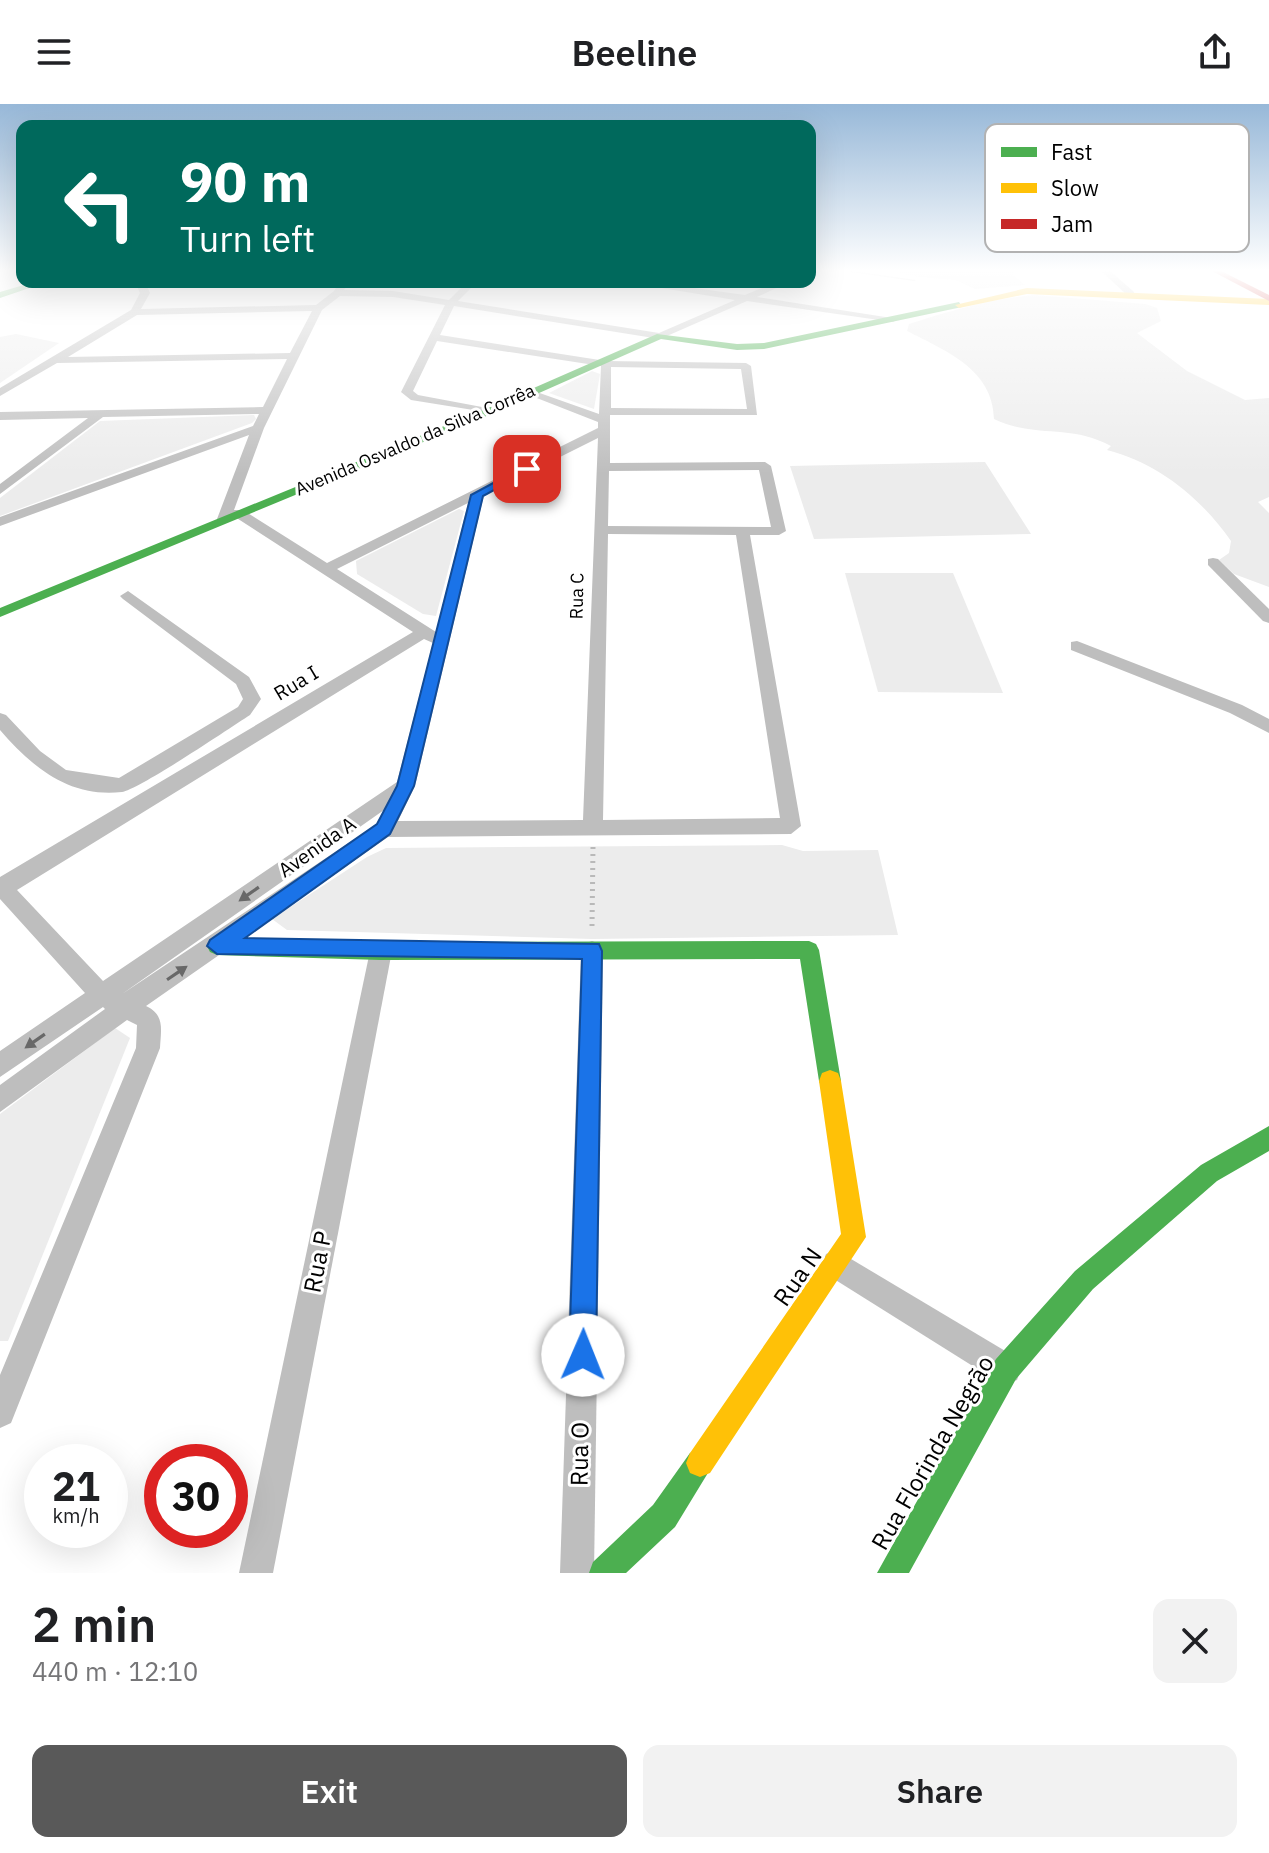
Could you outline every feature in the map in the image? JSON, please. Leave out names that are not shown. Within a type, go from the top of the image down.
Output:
[{"type":"street","points":[[0,393],[94,338]]},
{"type":"street","points":[[304,338],[258,428],[231,516],[326,569],[443,644]]},
{"type":"street","points":[[432,338],[407,392],[415,398],[492,410]]},
{"type":"street","points":[[436,338],[604,363],[746,366],[753,413],[603,421],[530,393]]},
{"type":"street","name":"Avenida Osvaldo da Silva Corrêa","points":[[0,613],[492,410],[657,338]]},
{"type":"street","points":[[671,338],[737,347],[764,346],[804,338]]},
{"type":"street","points":[[58,360],[295,356]]},
{"type":"street","name":"Rua C","points":[[593,828],[604,363]]},
{"type":"street","points":[[0,416],[268,410]]},
{"type":"street","points":[[0,490],[100,414]]},
{"type":"street","points":[[326,569],[477,495],[603,421]]},
{"type":"street","points":[[0,522],[258,428]]},
{"type":"street","points":[[599,530],[779,531],[765,466],[601,467]]},
{"type":"street","points":[[406,786],[477,495]]},
{"type":"street","points":[[384,829],[791,826],[742,531]]},
{"type":"street","points":[[1213,562],[1269,618]]},
{"type":"street","points":[[0,719],[33,756],[60,775],[85,782],[122,785],[244,711],[252,699],[243,681],[128,596]]},
{"type":"street","name":"Rua I","points":[[1,887],[425,631]]},
{"type":"street","points":[[1077,646],[1236,709],[1269,727]]},
{"type":"street","name":"Avenida A","points":[[0,1100],[126,1007],[384,829],[406,786]]},
{"type":"street","name":"Avenida A","points":[[0,1065],[406,786]]},
{"type":"street","points":[[0,1412],[148,1048],[149,1019],[101,995],[1,887]]},
{"type":"street","points":[[217,946],[381,951],[592,951]]},
{"type":"street","name":"Rua N","points":[[592,951],[809,950],[854,1237],[664,1516],[604,1573]]},
{"type":"street","name":"Rua P","points":[[256,1573],[381,951]]},
{"type":"street","name":"Rua O","points":[[577,1573],[592,951]]},
{"type":"street","name":"Rua Florinda Negrão","points":[[892,1573],[1006,1369],[1084,1280],[1209,1173],[1269,1138]]},
{"type":"street","points":[[836,1264],[1006,1369]]},
{"type":"path","points":[[592,951],[593,828]]},
{"type":"shaded area","points":[[0,338],[33,338],[59,343],[0,383]]},
{"type":"shaded area","points":[[920,338],[1143,338],[1187,371],[1245,400],[1269,398],[1269,497],[1258,502],[1269,513],[1269,587],[1234,574],[1219,560],[1229,553],[1231,541],[1206,510],[1177,484],[1144,464],[1107,450],[1111,446],[1096,439],[1025,428],[994,419],[992,402],[985,387],[976,374],[951,354]]},
{"type":"shaded area","points":[[592,371],[600,374],[594,409],[549,393]]},
{"type":"shaded area","points":[[254,415],[256,419],[252,423],[0,516],[0,498],[100,421]]},
{"type":"shaded area","points":[[985,462],[1031,534],[814,539],[790,466]]},
{"type":"shaded area","points":[[459,509],[464,511],[436,616],[423,614],[357,574],[356,561]]},
{"type":"shaded area","points":[[845,573],[953,573],[1003,693],[878,692]]},
{"type":"shaded area","points":[[782,845],[803,851],[878,850],[898,935],[592,939],[287,930],[272,919],[367,857],[386,848]]},
{"type":"shaded area","points":[[115,1028],[130,1038],[8,1341],[0,1341],[0,1114]]},
{"type":"traffic: fast","points":[[0,613],[492,410],[656,338]]},
{"type":"traffic: fast","points":[[671,338],[737,347],[764,346],[804,338]]},
{"type":"traffic: fast","points":[[217,946],[381,951],[809,950],[830,1081]]},
{"type":"traffic: fast","points":[[892,1573],[1006,1369],[1084,1280],[1209,1173],[1269,1138]]},
{"type":"traffic: fast","points":[[604,1573],[664,1516],[700,1463]]},
{"type":"traffic: slow","points":[[700,1463],[854,1237],[830,1081]]},
{"type":"route","points":[[527,469],[477,495],[406,786],[384,829],[217,946],[381,951],[592,951],[583,1355]]}]
